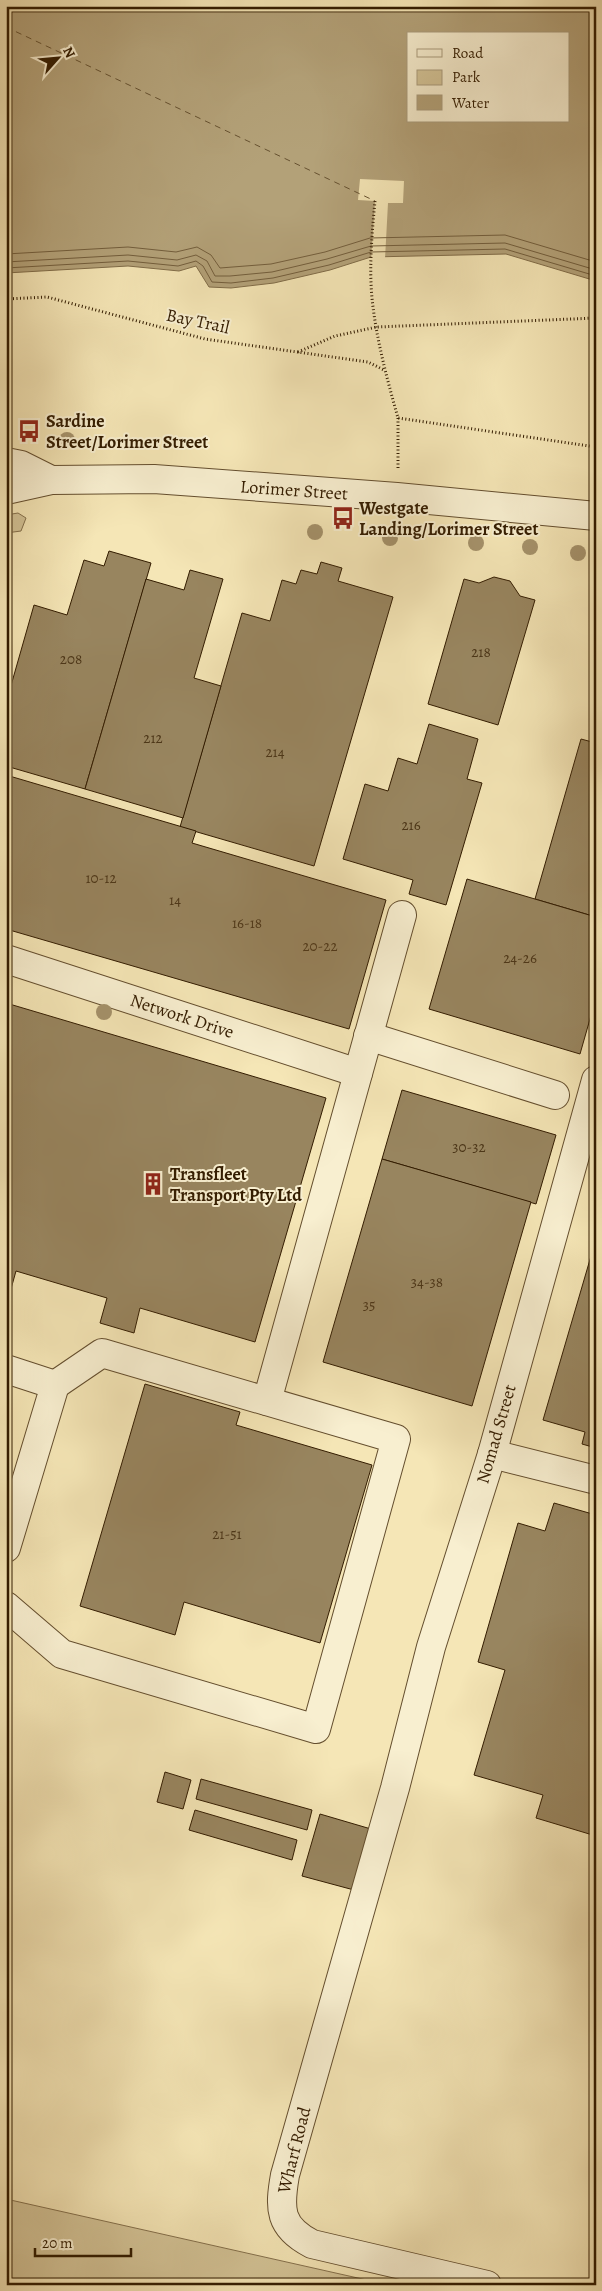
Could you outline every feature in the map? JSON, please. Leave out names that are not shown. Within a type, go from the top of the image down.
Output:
[{"type":"street","name":"Lorimer Street","points":[[6,462],[21,465],[51,480]]},
{"type":"street","name":"Lorimer Street","points":[[6,490],[51,480],[154,479],[596,516]]},
{"type":"street","points":[[267,1401],[402,915]]},
{"type":"street","name":"Network Drive","points":[[6,959],[358,1073]]},
{"type":"street","points":[[368,1036],[555,1095]]},
{"type":"street","name":"Nomad Street","points":[[355,1930],[432,1647],[492,1454],[590,1124],[596,1080]]},
{"type":"street","points":[[6,1548],[55,1385],[102,1353],[396,1439],[316,1730],[62,1654],[6,1606]]},
{"type":"street","points":[[6,1369],[55,1385]]},
{"type":"street","points":[[492,1454],[596,1480]]},
{"type":"street","name":"Wharf Road","points":[[355,1930],[285,2175],[281,2201],[285,2220],[301,2238],[312,2244],[487,2285]]},
{"type":"path","points":[[375,201],[372,282],[384,370],[398,418],[397,498]]},
{"type":"path","name":"Bay Trail","points":[[6,299],[47,297],[205,339],[368,362],[384,370]]},
{"type":"path","points":[[298,352],[335,336],[377,327],[596,318]]},
{"type":"path","points":[[398,418],[596,447]]},
{"type":"green space","points":[[18,513],[26,518],[21,531],[6,533],[6,515]]},
{"type":"green space","points":[[6,2199],[389,2285],[6,2285]]},
{"type":"water","points":[[6,6],[596,6],[596,281],[506,254],[371,257],[330,270],[274,283],[231,288],[209,287],[196,266],[179,271],[128,266],[6,273]]},
{"type":"pier","points":[[360,179],[404,181],[403,203],[388,203],[385,259],[371,260],[375,201],[358,200]]},
{"type":"building","points":[[109,551],[151,563],[85,789],[6,766],[6,703],[34,605],[67,615],[84,560],[104,566]]},
{"type":"building","points":[[321,562],[342,568],[338,581],[393,597],[314,866],[180,827],[242,613],[270,621],[282,580],[296,584],[301,570],[317,574]]},
{"type":"building","points":[[190,570],[223,579],[194,678],[221,686],[183,818],[85,789],[146,579],[184,590]]},
{"type":"building","points":[[494,577],[510,581],[520,596],[535,600],[498,725],[428,704],[464,579],[479,583]]},
{"type":"building","points":[[429,724],[478,739],[467,779],[482,783],[446,905],[409,894],[413,880],[343,859],[365,784],[388,791],[398,758],[417,764]]},
{"type":"building","points":[[581,739],[596,743],[596,917],[535,899]]},
{"type":"building","points":[[6,775],[196,831],[192,843],[386,900],[349,1029],[6,929]]},
{"type":"building","points":[[467,879],[596,917],[596,998],[580,1054],[429,1009]]},
{"type":"building","name":"Transfleet Transport Pty Ltd","points":[[6,1003],[326,1098],[255,1342],[140,1308],[134,1333],[100,1323],[107,1298],[16,1271],[9,1296],[6,1295]]},
{"type":"building","points":[[402,1090],[556,1135],[536,1204],[382,1159]]},
{"type":"building","points":[[382,1159],[531,1202],[472,1406],[323,1362]]},
{"type":"building","points":[[596,1239],[596,1448],[582,1444],[585,1432],[543,1420]]},
{"type":"building","points":[[145,1384],[240,1412],[236,1425],[372,1465],[320,1643],[184,1602],[175,1635],[80,1606]]},
{"type":"building","points":[[554,1503],[596,1515],[596,1836],[536,1818],[543,1795],[474,1775],[505,1670],[478,1662],[518,1523],[545,1531]]},
{"type":"building","points":[[165,1772],[191,1780],[183,1809],[157,1802]]},
{"type":"building","points":[[201,1779],[312,1810],[307,1830],[196,1799]]},
{"type":"building","points":[[195,1810],[297,1840],[292,1860],[189,1830]]},
{"type":"building","points":[[320,1814],[371,1829],[354,1890],[302,1876]]},
{"type":"ferry route","points":[[6,27],[375,201]]},
{"type":"place","name":"Sardine Street/Lorimer Street","points":[[29,431]]},
{"type":"place","name":"Westgate Landing/Lorimer Street","points":[[343,518]]},
{"type":"place","name":"Transfleet Transport Pty Ltd","points":[[153,1184]]}]
